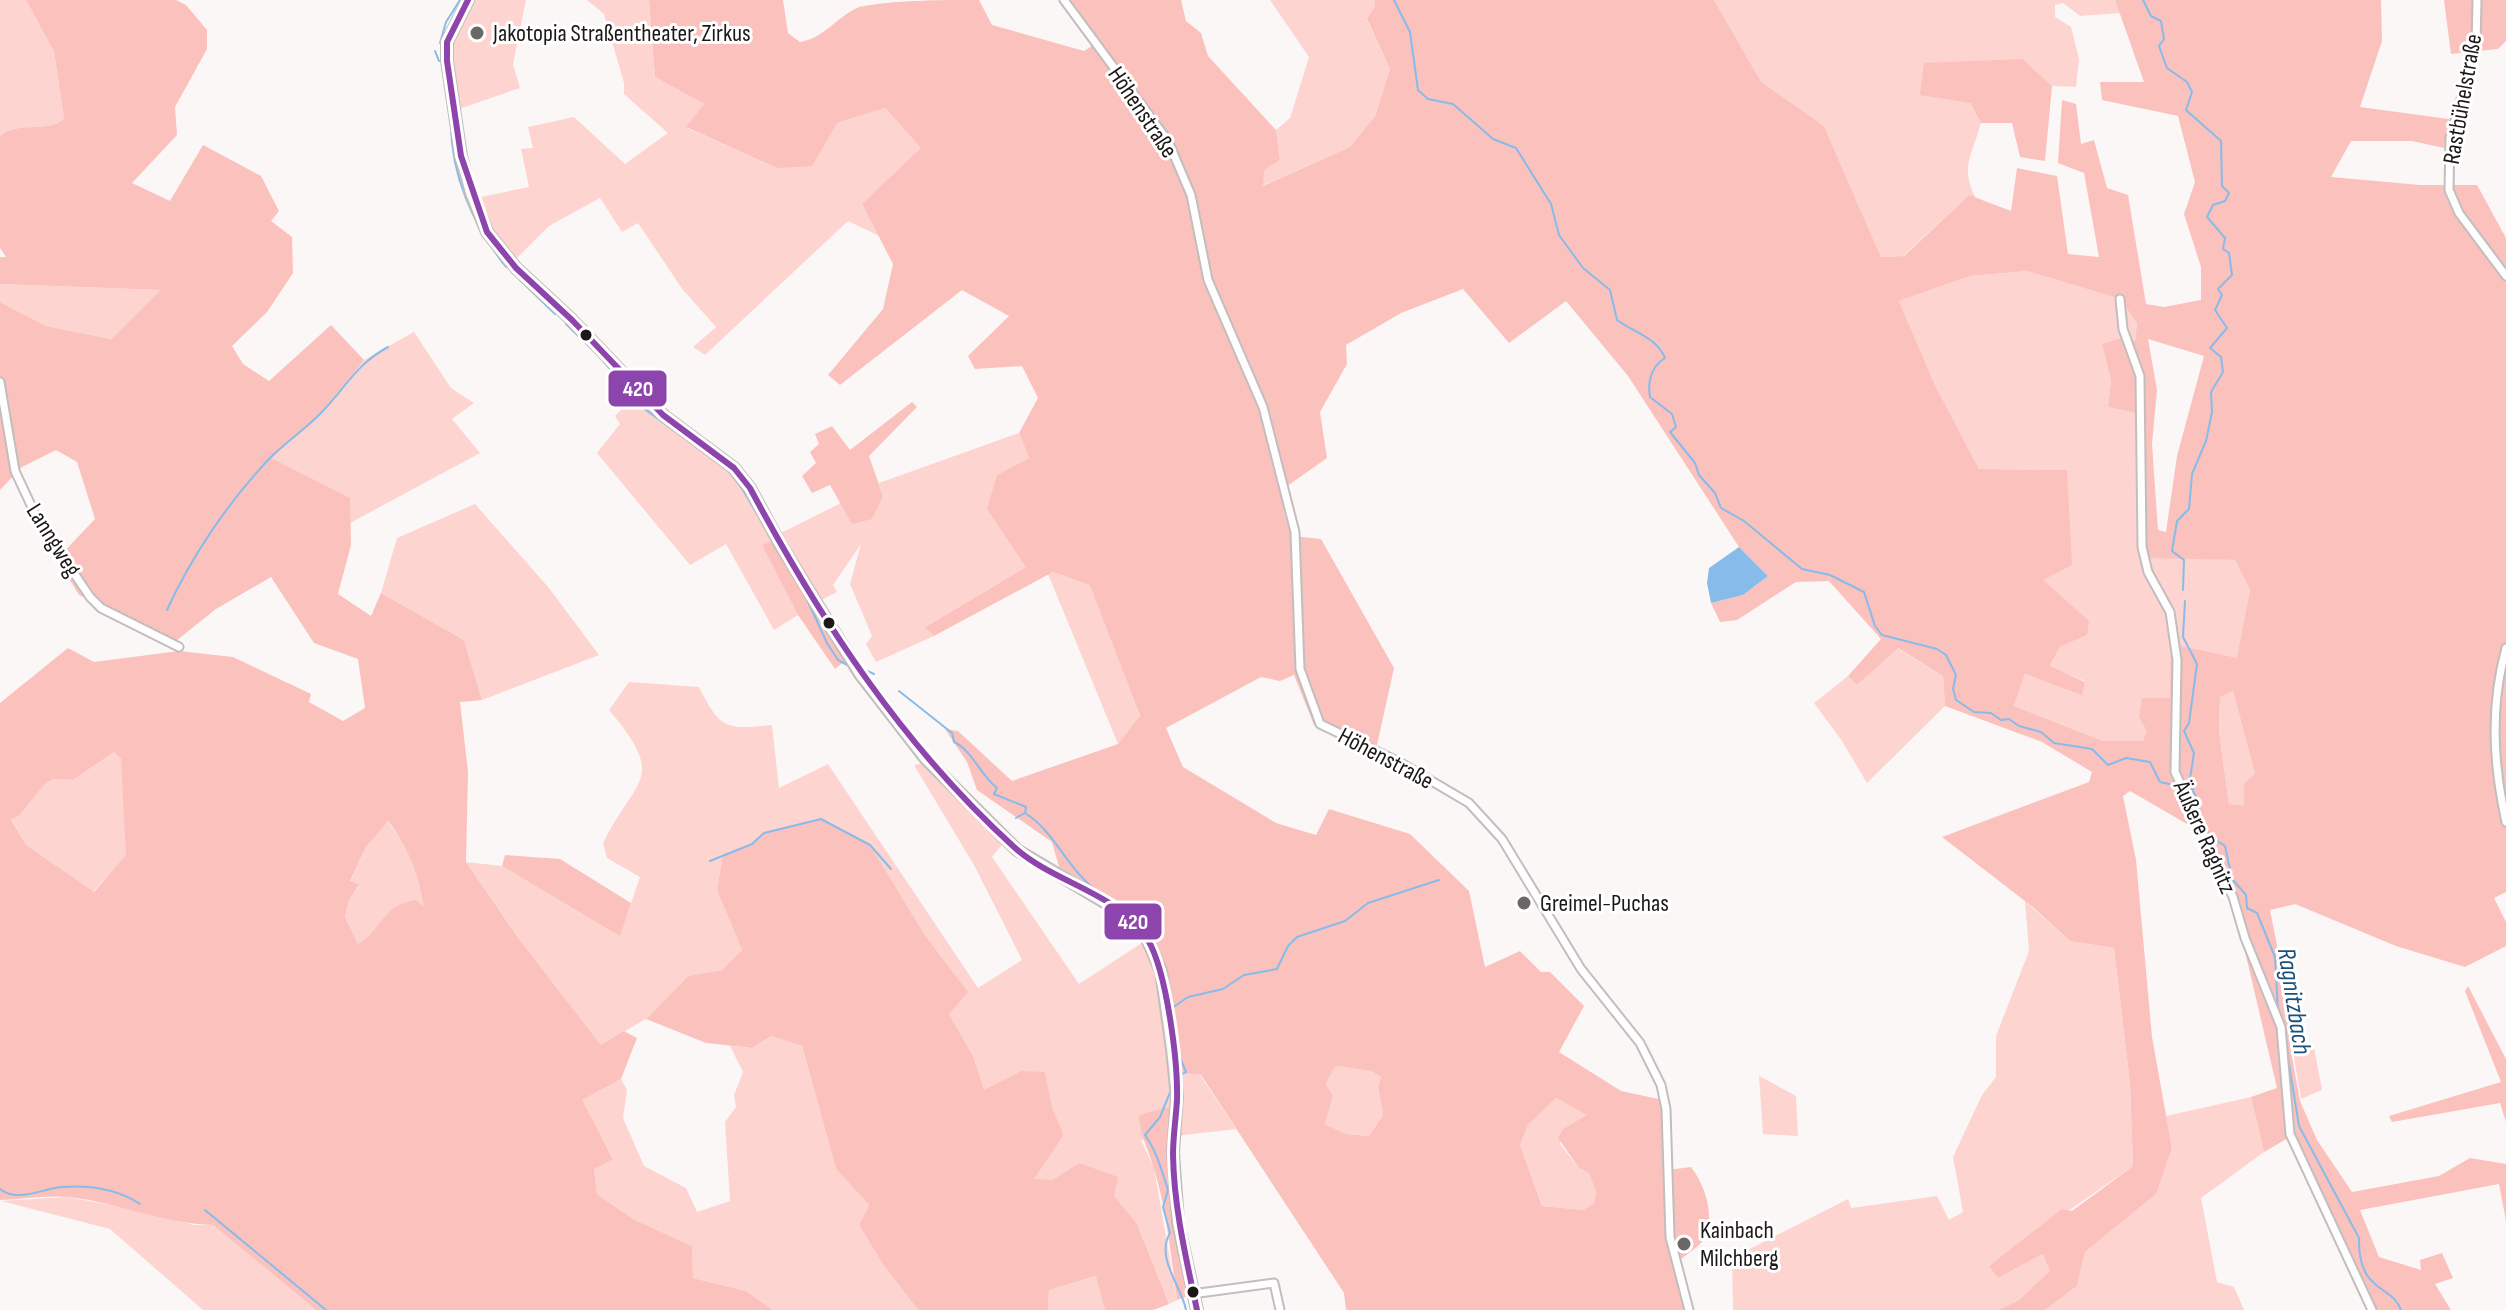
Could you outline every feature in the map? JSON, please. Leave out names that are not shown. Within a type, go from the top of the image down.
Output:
[{"type":"main road","points":[[468,0],[447,42],[447,61],[461,156],[471,193],[487,232],[516,268],[572,320],[663,415],[734,468],[750,488],[780,544],[860,674],[925,758],[1017,850],[1126,915],[1147,939],[1161,971],[1172,1049],[1177,1097],[1173,1153],[1178,1222],[1197,1310]]},
{"type":"street","name":"Höhenstraße","points":[[1064,0],[1168,141],[1191,195],[1208,280],[1263,407],[1295,532],[1300,669],[1320,724],[1401,763],[1469,803],[1502,839],[1581,969],[1640,1043],[1658,1075],[1663,1093],[1670,1237],[1689,1310]]},
{"type":"street","name":"Rastbühelstraße","points":[[2477,0],[2476,46],[2450,138],[2449,190],[2459,213],[2506,276]]},
{"type":"street","name":"Äußere Ragnitz","points":[[2120,299],[2123,329],[2140,376],[2142,547],[2148,572],[2170,612],[2177,660],[2174,761],[2179,782],[2233,897],[2281,1027],[2290,1134],[2372,1310]]},
{"type":"street","name":"Lanngweg","points":[[0,382],[15,471],[37,518],[90,597],[101,608],[179,647]]},
{"type":"street","points":[[2506,648],[2494,713],[2495,774],[2506,822]]},
{"type":"street","points":[[1192,1294],[1274,1283],[1280,1310]]},
{"type":"shaded area","points":[[0,0],[26,0],[54,52],[64,119],[48,126],[7,131],[0,136]]},
{"type":"shaded area","points":[[26,0],[176,0],[186,5],[207,30],[207,49],[175,107],[177,135],[132,183],[170,201],[203,145],[261,176],[279,211],[271,221],[292,237],[293,273],[267,312],[232,346],[243,364],[269,381],[331,325],[364,360],[321,413],[271,458],[350,498],[351,545],[338,594],[371,616],[381,593],[464,640],[482,700],[460,702],[468,772],[466,862],[519,939],[601,1045],[624,1031],[637,1038],[621,1079],[582,1100],[613,1159],[594,1169],[597,1194],[633,1219],[692,1246],[693,1278],[746,1291],[773,1310],[316,1310],[213,1225],[177,1221],[68,1197],[0,1200],[0,703],[68,648],[94,662],[179,651],[233,657],[311,694],[309,702],[343,721],[365,708],[358,659],[314,643],[271,577],[216,609],[176,641],[79,595],[57,559],[95,519],[77,462],[56,450],[22,467],[0,490],[0,302],[46,326],[112,339],[161,290],[0,284],[0,257],[6,257],[0,248],[0,136],[7,131],[48,126],[64,119],[54,52]],"holes":[[[114,752],[121,759],[126,855],[94,892],[26,845],[11,819],[19,816],[45,784],[53,779],[73,780]],[[388,821],[412,862],[424,907],[416,900],[396,907],[358,944],[345,917],[349,900],[359,885],[350,881],[366,847]]]},
{"type":"shaded area","points":[[468,0],[526,0],[513,64],[520,88],[450,112],[449,68],[453,40]]},
{"type":"shaded area","points":[[587,0],[649,0],[655,77],[704,104],[687,128],[777,168],[837,123],[885,108],[922,149],[862,204],[879,236],[848,221],[705,355],[693,347],[716,327],[683,290],[638,223],[622,232],[600,198],[549,226],[515,260],[493,231],[476,198],[529,187],[521,149],[533,148],[528,127],[574,117],[625,164],[668,133],[624,94],[624,83],[604,14]]},
{"type":"shaded area","points":[[649,0],[783,0],[788,33],[800,42],[824,32],[859,7],[933,0],[979,0],[992,25],[1084,51],[1099,41],[1069,0],[1181,0],[1186,21],[1201,33],[1208,56],[1276,130],[1280,160],[1264,170],[1263,186],[1350,147],[1375,116],[1390,69],[1367,19],[1375,0],[1714,0],[1761,82],[1824,126],[1881,257],[1904,256],[1969,195],[2011,211],[2017,168],[2057,176],[2068,254],[2099,257],[2084,173],[2058,163],[2062,100],[2076,104],[2081,144],[2094,140],[2107,188],[2128,195],[2146,304],[2164,307],[2201,300],[2201,267],[2184,214],[2195,182],[2178,116],[2102,100],[2100,82],[2144,82],[2115,0],[2381,0],[2382,41],[2360,107],[2449,119],[2444,148],[2412,141],[2351,141],[2331,177],[2420,185],[2477,185],[2506,238],[2506,892],[2494,898],[2506,922],[2506,946],[2465,967],[2396,946],[2295,904],[2270,910],[2291,1016],[2291,1051],[2300,1101],[2317,1140],[2352,1192],[2439,1176],[2470,1158],[2506,1164],[2506,1221],[2499,1184],[2360,1210],[2379,1257],[2421,1270],[2420,1260],[2442,1253],[2453,1278],[2435,1284],[2451,1310],[2372,1310],[2288,1138],[2264,1152],[2251,1097],[2277,1088],[2228,879],[2206,835],[2130,791],[2123,796],[2136,860],[2152,1037],[2172,1149],[2156,1194],[2085,1252],[2077,1286],[2045,1310],[1998,1310],[2019,1300],[2050,1271],[2043,1254],[1998,1278],[1989,1266],[2062,1209],[2072,1211],[2133,1166],[2130,1084],[2114,948],[2070,941],[2034,908],[1942,837],[2089,782],[2092,772],[2042,742],[1945,706],[1943,676],[1898,648],[1857,685],[1848,676],[1881,639],[1829,581],[1796,582],[1737,620],[1720,622],[1711,603],[1743,595],[1768,576],[1739,547],[1628,376],[1566,301],[1509,343],[1463,289],[1401,313],[1346,345],[1347,364],[1320,412],[1327,458],[1283,489],[1284,513],[1292,536],[1321,539],[1394,668],[1375,754],[1314,725],[1294,675],[1280,681],[1261,677],[1166,728],[1183,767],[1276,823],[1316,835],[1329,809],[1410,834],[1469,891],[1485,967],[1520,951],[1541,972],[1550,972],[1584,1006],[1559,1052],[1621,1091],[1668,1101],[1668,1170],[1691,1167],[1704,1192],[1709,1221],[1702,1242],[1680,1260],[1694,1310],[1346,1310],[1344,1293],[1201,1075],[1180,1073],[1166,971],[1141,916],[1059,867],[1052,842],[977,790],[967,762],[945,729],[958,731],[1012,781],[1118,744],[1140,716],[1090,585],[1053,572],[934,636],[925,627],[1026,567],[987,509],[997,475],[1029,458],[1019,433],[1038,398],[1022,366],[975,369],[968,356],[1009,316],[962,290],[840,385],[828,375],[883,309],[893,264],[862,204],[921,148],[885,108],[837,123],[812,166],[777,168],[686,127],[704,104],[655,77]],"holes":[[[2027,271],[2120,299],[2137,323],[2135,341],[2120,338],[2102,344],[2111,381],[2108,407],[2144,415],[2147,558],[2235,560],[2250,590],[2237,658],[2171,644],[2170,698],[2142,698],[2139,717],[2147,731],[2143,741],[2103,741],[2014,706],[2025,674],[2082,695],[2085,682],[2050,666],[2060,647],[2087,635],[2089,621],[2043,580],[2072,565],[2067,470],[1979,469],[1935,385],[1899,301],[1970,276]],[[2148,339],[2204,356],[2177,456],[2166,532],[2158,530],[2152,444],[2157,390]],[[2233,691],[2255,774],[2244,783],[2244,806],[2229,804],[2219,732],[2220,697]],[[1338,1066],[1371,1071],[1381,1077],[1378,1087],[1383,1115],[1369,1136],[1346,1134],[1325,1124],[1333,1096],[1326,1084]],[[1556,1098],[1587,1115],[1563,1129],[1558,1138],[1579,1168],[1589,1173],[1596,1192],[1594,1203],[1583,1210],[1542,1206],[1520,1145],[1528,1125]]]},
{"type":"shaded area","points":[[1270,0],[1375,0],[1367,20],[1390,69],[1375,116],[1350,147],[1262,186],[1263,170],[1280,160],[1276,130],[1290,118],[1309,57]]},
{"type":"shaded area","points":[[1714,0],[2115,0],[2120,13],[2080,16],[2063,3],[2055,5],[2055,17],[2071,27],[2079,59],[2076,87],[2052,86],[2023,59],[1970,103],[1981,123],[1968,169],[1976,198],[1969,195],[1903,256],[1881,257],[1824,126],[1761,83]]},
{"type":"shaded area","points":[[2444,0],[2506,0],[2506,41],[2498,49],[2451,54]]},
{"type":"shaded area","points":[[2023,59],[2052,86],[2045,161],[2020,157],[2012,123],[1981,123],[1970,103],[1920,95],[1924,63]]},
{"type":"shaded area","points":[[2027,271],[2120,299],[2137,323],[2135,341],[2120,338],[2102,344],[2111,381],[2108,407],[2144,415],[2147,557],[2235,560],[2250,590],[2238,658],[2170,699],[2143,741],[2103,741],[2014,706],[2025,674],[2082,694],[2085,681],[2050,667],[2060,647],[2087,635],[2043,580],[2067,470],[1979,469],[1935,385],[1899,301],[1970,276]]},
{"type":"shaded area","points":[[0,284],[162,290],[113,339],[46,326],[0,302]]},
{"type":"shaded area","points":[[414,332],[451,388],[474,403],[452,419],[480,453],[350,523],[349,498],[270,458],[321,413],[364,360]]},
{"type":"shaded area","points":[[635,378],[691,432],[738,463],[781,533],[841,503],[852,524],[883,496],[879,483],[1019,433],[1029,458],[997,475],[1026,567],[926,626],[934,636],[876,662],[866,644],[872,636],[850,584],[861,544],[833,585],[837,592],[814,604],[763,546],[798,615],[774,630],[726,544],[690,565],[597,453],[620,424],[615,416],[625,406],[620,400]]},
{"type":"shaded area","points":[[912,402],[917,407],[869,456],[883,496],[872,519],[852,524],[830,485],[812,493],[802,476],[816,463],[810,452],[819,444],[815,434],[832,426],[850,450]]},
{"type":"shaded area","points":[[475,504],[549,588],[599,655],[482,700],[464,640],[381,593],[397,538]]},
{"type":"shaded area","points":[[775,540],[845,661],[835,669],[798,615],[762,545]]},
{"type":"shaded area","points":[[1053,572],[1091,585],[1140,717],[1118,744],[1048,574]]},
{"type":"shaded area","points":[[1897,648],[1943,676],[1945,706],[1867,783],[1814,703],[1848,676],[1857,685]]},
{"type":"shaded area","points":[[629,682],[699,687],[713,711],[726,724],[744,727],[772,725],[779,788],[828,764],[978,988],[1022,960],[974,865],[914,765],[937,761],[1008,838],[992,857],[1079,984],[1151,937],[1166,971],[1180,1073],[1200,1075],[1236,1129],[1141,1140],[1154,1168],[1177,1300],[1169,1304],[1137,1224],[1079,1163],[1052,1180],[1033,1180],[1064,1135],[1052,1107],[1045,1073],[1021,1071],[984,1091],[973,1056],[949,1014],[967,991],[922,931],[764,833],[752,844],[723,854],[717,890],[742,950],[722,970],[688,976],[646,1019],[601,1045],[519,939],[466,862],[502,866],[620,935],[640,877],[607,858],[603,843],[635,791],[642,766],[638,751],[609,710]]},
{"type":"shaded area","points":[[2233,691],[2255,774],[2244,783],[2244,807],[2229,804],[2219,732],[2220,697]]},
{"type":"shaded area","points":[[114,752],[121,759],[128,841],[126,856],[93,892],[26,845],[11,818],[19,816],[45,784],[53,779],[73,780]]},
{"type":"shaded area","points":[[821,819],[870,845],[922,931],[968,992],[949,1014],[973,1056],[984,1090],[1021,1071],[1045,1072],[1052,1107],[1064,1135],[1034,1179],[1052,1180],[1079,1163],[1118,1177],[1114,1196],[1137,1224],[1169,1304],[1153,1310],[1105,1310],[1096,1276],[1049,1290],[1048,1310],[918,1310],[882,1263],[859,1225],[869,1205],[836,1169],[802,1046],[771,1036],[752,1048],[706,1043],[646,1019],[688,976],[722,970],[742,950],[717,890],[723,854],[752,844],[764,833]]},
{"type":"shaded area","points":[[387,821],[412,862],[425,909],[358,944],[345,917],[349,900],[359,886],[350,882],[366,847]]},
{"type":"shaded area","points":[[505,855],[560,859],[631,903],[620,936],[502,866]]},
{"type":"shaded area","points":[[2025,901],[2070,941],[2114,948],[2130,1084],[2133,1166],[1990,1265],[1998,1278],[2043,1254],[2051,1271],[2019,1300],[1998,1310],[1733,1310],[1732,1258],[1848,1199],[1851,1208],[1937,1196],[1949,1220],[1963,1212],[1953,1157],[1982,1095],[1996,1077],[1996,1036],[2029,951]]},
{"type":"shaded area","points":[[2468,986],[2506,1059],[2506,1122],[2500,1103],[2392,1122],[2389,1116],[2501,1082],[2465,991]]},
{"type":"shaded area","points":[[771,1036],[802,1046],[836,1169],[869,1205],[859,1225],[882,1263],[918,1310],[773,1310],[746,1291],[693,1278],[692,1246],[633,1219],[597,1194],[594,1169],[613,1158],[581,1100],[621,1079],[627,1090],[623,1118],[644,1166],[686,1188],[697,1212],[730,1201],[725,1122],[736,1107],[734,1095],[743,1072],[730,1046],[752,1048]]},
{"type":"shaded area","points":[[2314,1047],[2322,1090],[2301,1099],[2293,1051]]},
{"type":"shaded area","points":[[1338,1066],[1371,1071],[1381,1077],[1378,1087],[1383,1115],[1369,1136],[1346,1134],[1325,1124],[1333,1096],[1326,1084]]},
{"type":"shaded area","points":[[1759,1076],[1796,1096],[1798,1136],[1763,1134]]},
{"type":"shaded area","points":[[2251,1097],[2264,1152],[2201,1198],[2217,1282],[2234,1287],[2244,1310],[2045,1310],[2077,1286],[2085,1252],[2156,1194],[2172,1149],[2166,1116]]},
{"type":"shaded area","points":[[1556,1098],[1588,1115],[1563,1129],[1560,1144],[1579,1168],[1589,1173],[1596,1192],[1594,1203],[1583,1210],[1542,1206],[1520,1145],[1528,1125]]},
{"type":"shaded area","points":[[1181,1104],[1181,1198],[1196,1293],[1177,1300],[1162,1201],[1139,1115]]},
{"type":"shaded area","points":[[66,1197],[152,1212],[194,1225],[213,1225],[316,1310],[203,1310],[110,1229],[1,1201]]},
{"type":"shaded area","points":[[1097,1276],[1105,1310],[1048,1310],[1049,1290]]},
{"type":"water","points":[[1739,547],[1768,576],[1743,595],[1711,603],[1707,583],[1709,568]]},
{"type":"waterway","points":[[440,43],[446,22],[460,0]]},
{"type":"waterway","points":[[1394,0],[1410,32],[1418,90],[1428,99],[1453,104],[1493,139],[1516,148],[1551,204],[1559,235],[1583,268],[1610,290],[1617,320],[1651,340],[1661,351],[1665,358],[1652,374],[1650,397],[1672,414],[1676,427],[1670,432],[1695,463],[1699,475],[1715,493],[1721,508],[1744,521],[1802,569],[1830,575],[1864,592],[1875,626],[1882,635],[1937,649],[1946,655],[1956,675],[1953,689],[1956,700],[1974,712],[1991,713],[2001,720],[2009,719],[2019,726],[2041,732],[2054,743],[2092,749],[2108,765],[2126,758],[2150,762],[2160,782],[2178,786]]},
{"type":"waterway","name":"Ragnitzbach","points":[[2143,0],[2151,16],[2161,21],[2164,39],[2159,46],[2167,68],[2187,82],[2192,92],[2186,110],[2221,141],[2222,186],[2229,193],[2225,201],[2213,205],[2207,217],[2225,238],[2223,249],[2229,253],[2232,275],[2218,289],[2222,295],[2215,310],[2227,328],[2210,348],[2221,357],[2223,372],[2211,392],[2212,412],[2206,441],[2192,474],[2189,509],[2177,521],[2172,551],[2184,560],[2183,590]]},
{"type":"waterway","points":[[435,51],[439,61]]},
{"type":"waterway","points":[[451,120],[455,160],[466,198],[483,234],[506,267]]},
{"type":"waterway","points":[[520,280],[555,314]]},
{"type":"waterway","points":[[566,324],[595,352]]},
{"type":"waterway","points":[[167,610],[199,550],[254,475],[319,415],[359,370],[388,347]]},
{"type":"waterway","points":[[604,362],[646,410],[728,470],[804,593],[827,643],[838,660],[849,666]]},
{"type":"waterway","name":"Ragnitzbach","points":[[2185,601],[2183,637],[2197,664],[2189,723],[2184,731],[2194,753],[2189,785],[2197,798],[2198,815]]},
{"type":"waterway","points":[[863,669],[874,674]]},
{"type":"waterway","points":[[899,691],[952,733],[954,742],[966,751],[997,788],[994,794],[1026,807],[1025,813],[1044,829],[1083,879],[1131,911],[1149,934]]},
{"type":"waterway","name":"Ragnitzbach","points":[[2184,787],[2193,789]]},
{"type":"waterway","points":[[1016,818],[1025,813]]},
{"type":"waterway","points":[[710,861],[752,844],[764,833],[821,819],[870,845],[891,869]]},
{"type":"waterway","name":"Ragnitzbach","points":[[2208,835],[2225,846],[2232,879],[2246,895],[2247,908],[2257,913],[2275,957],[2278,1011]]},
{"type":"waterway","points":[[1172,1008],[1188,997],[1223,989],[1244,975],[1277,969],[1288,946],[1297,937],[1345,921],[1368,903],[1439,880]]},
{"type":"waterway","points":[[1165,969],[1179,1055],[1186,1072],[1180,1075]]},
{"type":"waterway","name":"Ragnitzbach","points":[[2284,1033],[2299,1126],[2359,1238],[2360,1256],[2369,1279],[2397,1302],[2401,1310]]},
{"type":"waterway","points":[[1171,1090],[1160,1117],[1145,1135],[1156,1155],[1168,1190],[1163,1207],[1170,1233],[1166,1243],[1167,1262],[1186,1310]]},
{"type":"waterway","points":[[0,1189],[22,1195],[61,1187],[92,1187],[121,1194],[140,1204]]},
{"type":"waterway","points":[[205,1210],[326,1310]]},
{"type":"transit line","name":"420","points":[[468,0],[447,42],[447,61],[461,156],[487,232],[516,268],[572,320],[663,415],[734,468],[750,488],[805,586],[867,679],[935,767],[973,808],[1030,859],[1121,911],[1148,940],[1161,974],[1173,1041],[1177,1100],[1174,1175],[1181,1233],[1197,1310]]},
{"type":"place","name":"Jakotopia Straßentheater, Zirkus","points":[[477,33]]},
{"type":"place","name":"Greimel-Puchas","points":[[1524,903]]},
{"type":"place","name":"Kainbach Milchberg","points":[[1684,1244]]}]
